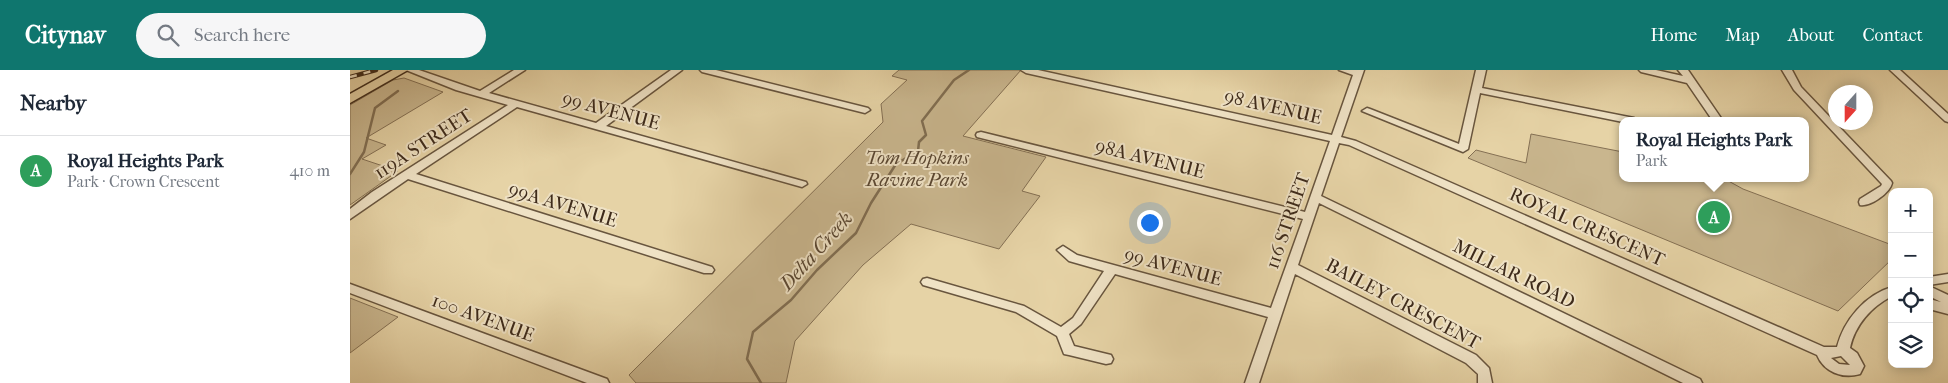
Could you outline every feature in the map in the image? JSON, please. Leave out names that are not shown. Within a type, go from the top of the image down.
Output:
[{"type":"main road","points":[[350,89],[386,70]]},
{"type":"main road","points":[[350,99],[402,70]]},
{"type":"street","name":"99 AVENUE","points":[[411,70],[481,94],[802,184]]},
{"type":"street","name":"119A STREET","points":[[481,94],[520,70]]},
{"type":"street","points":[[599,126],[678,70]]},
{"type":"street","points":[[705,70],[865,110]]},
{"type":"street","name":"98 AVENUE","points":[[1026,70],[1336,139]]},
{"type":"street","points":[[1344,70],[1358,71]]},
{"type":"street","points":[[1367,111],[1463,150],[1481,70]]},
{"type":"street","points":[[1644,70],[1690,81]]},
{"type":"street","points":[[1683,70],[1715,117]]},
{"type":"street","points":[[1787,70],[1797,88],[1887,183],[1886,188],[1864,202]]},
{"type":"street","points":[[1895,70],[1948,119]]},
{"type":"street","name":"116 STREET","points":[[1252,383],[1317,198],[1358,71]]},
{"type":"street","points":[[1478,90],[1619,118]]},
{"type":"street","name":"119A STREET","points":[[350,215],[369,200],[516,104]]},
{"type":"street","points":[[1936,108],[1948,109]]},
{"type":"street","name":"98A AVENUE","points":[[981,135],[1310,217]]},
{"type":"street","name":"ROYAL CRESCENT","points":[[1336,139],[1352,143],[1822,352],[1833,353],[1843,350],[1855,362],[1855,370],[1844,370],[1827,364],[1822,352]]},
{"type":"street","name":"99A AVENUE","points":[[407,175],[708,270]]},
{"type":"street","name":"MILLAR ROAD","points":[[1317,198],[1695,383]]},
{"type":"street","name":"99 AVENUE","points":[[1062,250],[1074,258],[1276,314]]},
{"type":"street","name":"BAILEY CRESCENT","points":[[1292,267],[1471,359],[1484,372],[1485,383]]},
{"type":"street","points":[[1062,333],[1077,321],[1112,269]]},
{"type":"street","points":[[1933,280],[1948,278]]},
{"type":"street","points":[[928,282],[1020,309],[1062,333],[1069,350],[1106,359]]},
{"type":"street","name":"100 AVENUE","points":[[350,288],[602,383]]},
{"type":"street","points":[[1933,292],[1948,301]]},
{"type":"street","points":[[1843,350],[1859,315],[1876,298],[1888,293]]},
{"type":"street","points":[[1933,305],[1948,309]]},
{"type":"green space","name":"Tom Hopkins Ravine Park","points":[[899,70],[1021,70],[963,136],[1046,157],[1022,191],[1040,196],[999,249],[911,224],[863,265],[795,341],[786,383],[636,383],[629,375],[883,122],[881,104],[907,80],[892,76]]},
{"type":"green space","points":[[404,78],[443,92],[366,138],[386,145],[362,159],[398,171],[350,205],[350,105],[393,80]]},
{"type":"green space","points":[[1531,134],[1619,151],[1619,182],[1730,182],[1743,189],[1888,243],[1888,263],[1838,311],[1468,158],[1476,150],[1526,163]]},
{"type":"green space","points":[[350,298],[398,317],[350,353]]},
{"type":"waterway","name":"Delta Creek","points":[[761,383],[747,359],[753,332],[791,300],[817,270],[856,233],[871,203],[896,164],[918,151],[919,142],[926,135],[922,121],[954,80],[969,70]]},
{"type":"waterway","points":[[350,174],[364,152],[375,108],[398,91]]},
{"type":"railway","points":[[350,77],[376,70]]},
{"type":"place","name":"Royal Heights Park","points":[[1714,217]]}]
